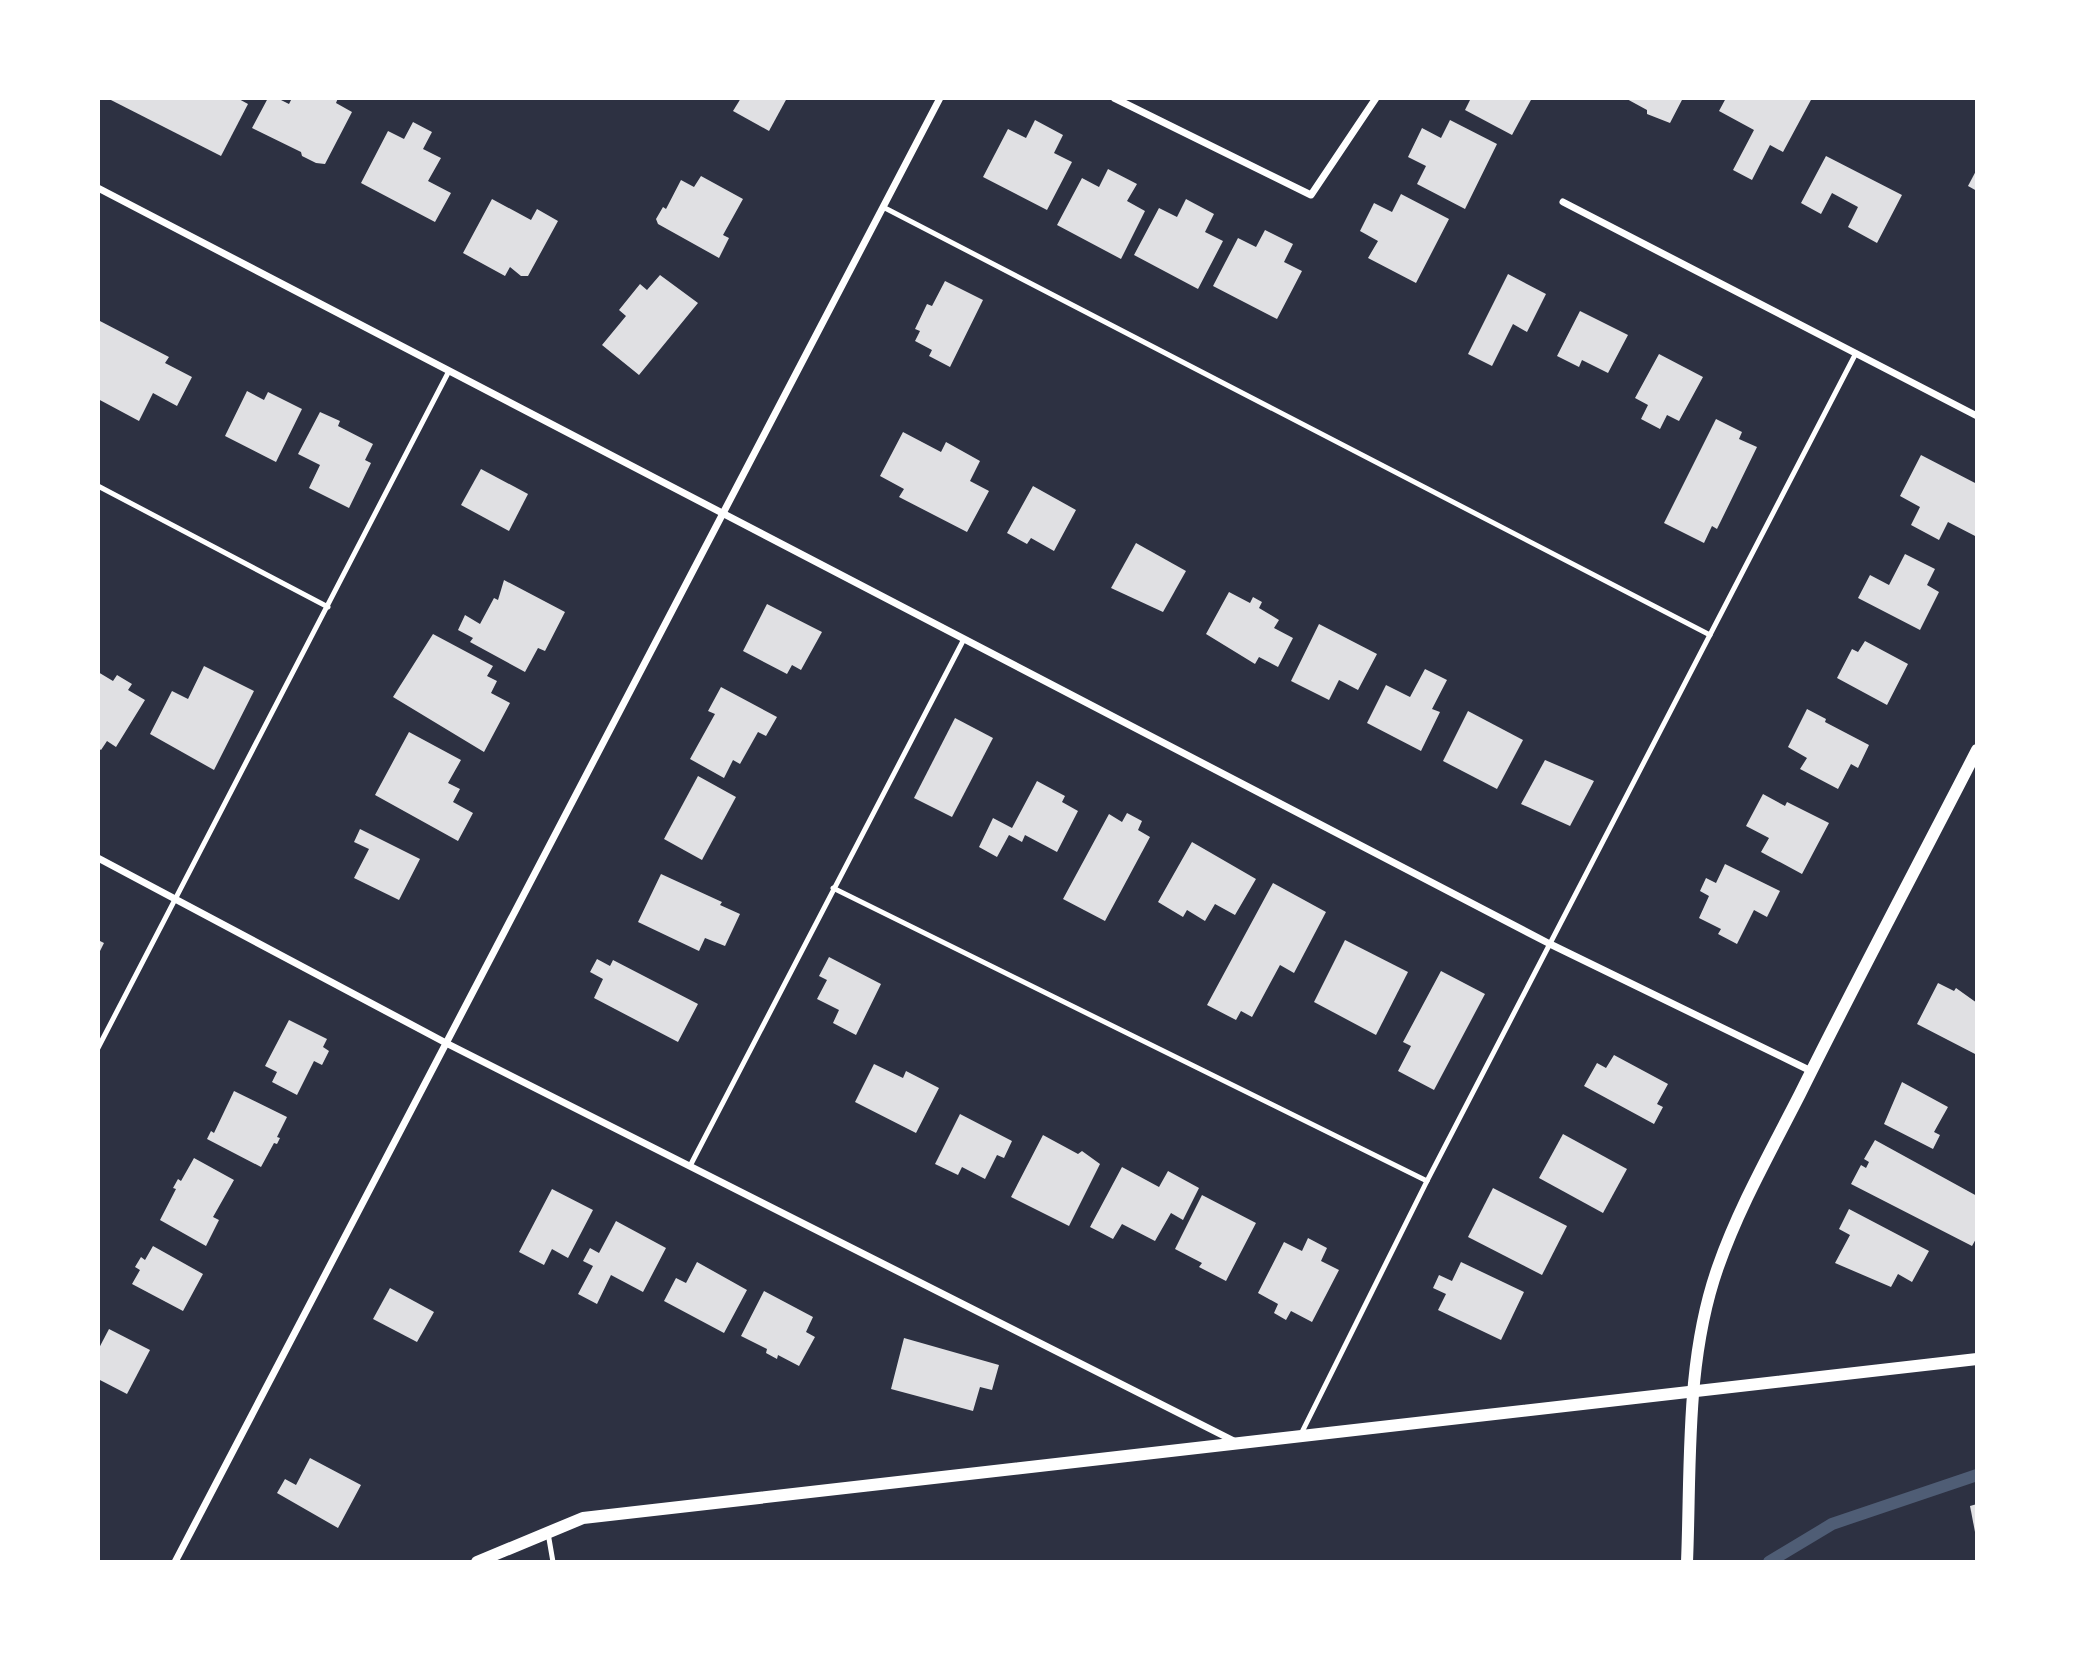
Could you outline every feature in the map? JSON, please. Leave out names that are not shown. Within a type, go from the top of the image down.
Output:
[{"type":"street","points":[[175,1562],[940,98]]},
{"type":"street","points":[[1114,98],[1311,195],[1376,98]]},
{"type":"street","points":[[98,188],[1550,944],[1811,1070]]},
{"type":"street","points":[[1563,202],[1977,415]]},
{"type":"street","points":[[1687,1562],[1693,1390],[1702,1332],[1717,1268],[1741,1212],[1811,1070],[1977,750]]},
{"type":"street","points":[[98,858],[446,1043],[1240,1444]]},
{"type":"street","points":[[477,1562],[583,1518],[1977,1359]]},
{"type":"lane","points":[[883,207],[1710,635]]},
{"type":"lane","points":[[1300,1437],[1427,1181],[1856,353]]},
{"type":"lane","points":[[98,1048],[449,371]]},
{"type":"lane","points":[[98,486],[328,607]]},
{"type":"lane","points":[[690,1166],[964,639]]},
{"type":"lane","points":[[834,888],[1427,1181]]},
{"type":"lane","points":[[548,1533],[553,1562]]},
{"type":"building","points":[[107,98],[237,98],[248,104],[221,156]]},
{"type":"building","points":[[268,98],[277,98],[289,104],[292,98],[338,98],[336,103],[352,112],[325,164],[316,163],[302,156],[301,152],[252,128]]},
{"type":"building","points":[[741,98],[787,98],[769,131],[733,111]]},
{"type":"building","points":[[1471,98],[1532,98],[1512,135],[1465,110]]},
{"type":"building","points":[[1625,98],[1683,98],[1670,123],[1647,114],[1647,110]]},
{"type":"building","points":[[1726,98],[1812,98],[1783,152],[1770,145],[1752,180],[1733,170],[1754,130],[1719,111]]},
{"type":"building","points":[[1035,120],[1063,135],[1054,153],[1072,162],[1047,210],[983,177],[1008,129],[1026,138]]},
{"type":"building","points":[[1450,120],[1497,144],[1465,209],[1417,184],[1426,166],[1408,157],[1422,128],[1441,138]]},
{"type":"building","points":[[413,122],[432,132],[423,149],[441,158],[428,181],[451,193],[435,222],[361,183],[388,131],[404,139]]},
{"type":"building","points":[[1826,156],[1902,195],[1877,243],[1848,227],[1858,207],[1832,193],[1821,214],[1801,203]]},
{"type":"building","points":[[1108,169],[1137,184],[1127,201],[1145,211],[1121,259],[1057,225],[1082,178],[1099,187]]},
{"type":"building","points":[[1977,169],[1977,191],[1968,186]]},
{"type":"building","points":[[701,176],[743,199],[723,235],[729,238],[719,258],[658,224],[656,219],[663,207],[666,209],[681,180],[694,187]]},
{"type":"building","points":[[1401,194],[1449,219],[1416,283],[1368,258],[1378,241],[1360,231],[1374,203],[1392,212]]},
{"type":"building","points":[[492,199],[531,220],[537,209],[558,221],[528,276],[521,276],[510,267],[505,276],[463,253]]},
{"type":"building","points":[[1186,199],[1214,214],[1205,232],[1223,241],[1198,289],[1134,255],[1159,208],[1177,217]]},
{"type":"building","points":[[1265,230],[1293,244],[1284,262],[1302,271],[1277,319],[1213,286],[1238,238],[1256,247]]},
{"type":"building","points":[[1508,274],[1546,294],[1527,332],[1513,324],[1492,366],[1468,354]]},
{"type":"building","points":[[660,275],[698,303],[639,375],[602,345],[626,316],[619,310],[640,284],[647,290]]},
{"type":"building","points":[[945,281],[983,300],[950,367],[929,356],[932,350],[915,341],[920,331],[915,329],[927,304],[932,306]]},
{"type":"building","points":[[1580,311],[1628,335],[1608,373],[1582,360],[1579,367],[1557,356]]},
{"type":"building","points":[[98,320],[169,357],[165,363],[192,377],[177,406],[153,393],[139,421],[98,399]]},
{"type":"building","points":[[1659,354],[1703,377],[1679,421],[1667,415],[1660,429],[1641,419],[1648,405],[1635,398]]},
{"type":"building","points":[[247,391],[264,400],[268,392],[302,409],[276,462],[225,436]]},
{"type":"building","points":[[320,412],[340,421],[338,426],[373,444],[365,460],[371,463],[349,508],[309,488],[320,465],[298,454]]},
{"type":"building","points":[[1716,419],[1742,432],[1739,439],[1757,447],[1717,529],[1712,526],[1704,543],[1664,523]]},
{"type":"building","points":[[903,432],[941,452],[946,442],[980,461],[970,481],[989,491],[967,532],[899,497],[904,489],[880,476]]},
{"type":"building","points":[[1921,455],[1977,484],[1977,537],[1948,522],[1939,540],[1911,525],[1920,507],[1900,496]]},
{"type":"building","points":[[481,469],[528,494],[509,531],[461,505]]},
{"type":"building","points":[[1033,486],[1076,510],[1054,551],[1031,538],[1027,544],[1007,533]]},
{"type":"building","points":[[1136,543],[1186,571],[1163,612],[1111,588]]},
{"type":"building","points":[[1905,554],[1935,569],[1927,585],[1939,592],[1920,630],[1858,598],[1870,575],[1889,585]]},
{"type":"building","points":[[504,580],[565,612],[545,651],[538,648],[525,672],[470,642],[473,638],[458,630],[465,615],[480,624],[494,598],[498,600]]},
{"type":"building","points":[[1229,592],[1250,603],[1253,597],[1262,602],[1259,608],[1279,620],[1274,628],[1293,638],[1278,667],[1259,657],[1255,664],[1206,634]]},
{"type":"building","points":[[767,604],[822,632],[801,670],[792,665],[787,674],[743,651]]},
{"type":"building","points":[[1319,624],[1377,654],[1358,690],[1339,680],[1329,700],[1291,681]]},
{"type":"building","points":[[433,634],[493,666],[487,676],[497,681],[491,693],[510,703],[484,752],[393,697]]},
{"type":"building","points":[[1865,641],[1908,664],[1887,705],[1837,678],[1852,649],[1858,652]]},
{"type":"building","points":[[204,666],[254,691],[214,770],[150,734],[172,691],[188,699]]},
{"type":"building","points":[[1425,669],[1447,680],[1432,709],[1440,712],[1421,751],[1367,723],[1386,685],[1410,697]]},
{"type":"building","points":[[98,672],[113,681],[117,675],[132,684],[128,690],[145,700],[116,747],[107,741],[101,750],[98,748]]},
{"type":"building","points":[[721,687],[777,717],[766,736],[758,732],[740,764],[733,760],[724,778],[690,759],[715,714],[708,711]]},
{"type":"building","points":[[1807,709],[1826,719],[1825,722],[1869,745],[1858,768],[1851,764],[1838,789],[1800,769],[1807,758],[1788,747]]},
{"type":"building","points":[[1468,711],[1523,740],[1497,789],[1443,761]]},
{"type":"building","points":[[955,718],[993,738],[952,817],[914,798]]},
{"type":"building","points":[[409,732],[461,760],[448,783],[460,789],[453,802],[473,813],[458,841],[375,795]]},
{"type":"building","points":[[1545,760],[1594,781],[1570,826],[1521,804]]},
{"type":"building","points":[[698,776],[736,797],[702,860],[664,839]]},
{"type":"building","points":[[1037,781],[1065,796],[1062,802],[1078,811],[1057,852],[1025,835],[1022,842],[1009,835],[997,857],[979,847],[993,818],[1012,828]]},
{"type":"building","points":[[1763,794],[1785,806],[1787,802],[1829,823],[1802,874],[1761,852],[1769,838],[1746,826]]},
{"type":"building","points":[[1127,813],[1142,821],[1138,830],[1150,837],[1105,921],[1063,899],[1109,814],[1122,822]]},
{"type":"building","points":[[360,829],[420,859],[399,900],[354,878],[369,849],[354,842]]},
{"type":"building","points":[[1192,842],[1256,879],[1235,915],[1215,904],[1205,921],[1187,910],[1183,917],[1158,902]]},
{"type":"building","points":[[1725,864],[1780,891],[1767,917],[1754,910],[1737,944],[1718,934],[1721,929],[1699,918],[1709,896],[1700,891],[1706,878],[1716,883]]},
{"type":"building","points":[[661,874],[722,902],[720,905],[740,914],[725,946],[705,938],[699,951],[638,922]]},
{"type":"building","points":[[1273,883],[1326,912],[1294,973],[1280,965],[1252,1017],[1241,1011],[1236,1020],[1207,1005]]},
{"type":"building","points":[[98,940],[104,943],[98,955]]},
{"type":"building","points":[[1345,940],[1408,972],[1376,1035],[1314,1002]]},
{"type":"building","points":[[829,957],[881,984],[856,1035],[833,1023],[839,1010],[817,999],[827,980],[819,976]]},
{"type":"building","points":[[597,959],[610,966],[613,960],[698,1004],[678,1042],[594,998],[603,979],[590,972]]},
{"type":"building","points":[[1441,971],[1485,994],[1434,1090],[1398,1071],[1411,1046],[1403,1042]]},
{"type":"building","points":[[1938,983],[1954,991],[1956,988],[1977,1003],[1977,1055],[1917,1024]]},
{"type":"building","points":[[289,1020],[327,1039],[323,1047],[329,1051],[322,1065],[314,1061],[297,1095],[272,1082],[277,1072],[265,1066]]},
{"type":"building","points":[[1614,1055],[1668,1084],[1657,1104],[1663,1107],[1654,1124],[1584,1086],[1597,1063],[1606,1068]]},
{"type":"building","points":[[874,1064],[903,1078],[906,1071],[939,1088],[916,1133],[855,1102]]},
{"type":"building","points":[[1902,1082],[1948,1107],[1934,1132],[1940,1135],[1933,1149],[1884,1124]]},
{"type":"building","points":[[234,1091],[287,1117],[277,1137],[280,1138],[277,1144],[274,1143],[261,1167],[207,1139],[211,1131],[214,1133]]},
{"type":"building","points":[[960,1114],[1012,1141],[1004,1158],[997,1155],[985,1179],[962,1167],[958,1175],[935,1164]]},
{"type":"building","points":[[1563,1134],[1627,1169],[1603,1213],[1539,1178]]},
{"type":"building","points":[[1043,1135],[1078,1154],[1082,1151],[1100,1164],[1069,1226],[1011,1197]]},
{"type":"building","points":[[1875,1140],[1977,1196],[1977,1237],[1972,1246],[1851,1184],[1861,1165],[1866,1168],[1869,1162],[1864,1159]]},
{"type":"building","points":[[194,1158],[234,1180],[213,1217],[219,1220],[206,1246],[160,1220],[176,1189],[173,1188],[178,1179],[181,1181]]},
{"type":"building","points":[[1122,1167],[1159,1187],[1168,1171],[1199,1188],[1183,1220],[1171,1213],[1155,1241],[1122,1224],[1113,1239],[1090,1227]]},
{"type":"building","points":[[1493,1188],[1567,1226],[1542,1275],[1468,1237]]},
{"type":"building","points":[[552,1189],[593,1210],[568,1258],[552,1249],[544,1265],[519,1252]]},
{"type":"building","points":[[1202,1195],[1256,1223],[1226,1281],[1199,1267],[1202,1263],[1175,1249]]},
{"type":"building","points":[[1849,1209],[1929,1251],[1912,1282],[1898,1274],[1891,1287],[1835,1263],[1850,1235],[1839,1229]]},
{"type":"building","points":[[616,1221],[666,1248],[643,1292],[611,1275],[597,1304],[578,1294],[593,1266],[583,1261],[590,1248],[599,1253]]},
{"type":"building","points":[[1308,1238],[1327,1248],[1321,1261],[1339,1270],[1312,1322],[1291,1311],[1286,1320],[1274,1313],[1278,1304],[1258,1293],[1284,1242],[1302,1251]]},
{"type":"building","points":[[153,1246],[203,1274],[183,1311],[132,1284],[140,1270],[135,1267],[141,1257],[145,1260]]},
{"type":"building","points":[[697,1262],[747,1290],[724,1333],[664,1301],[676,1278],[686,1283]]},
{"type":"building","points":[[1461,1262],[1524,1292],[1501,1340],[1438,1310],[1446,1294],[1433,1288],[1439,1275],[1452,1281]]},
{"type":"building","points":[[390,1288],[434,1312],[417,1342],[373,1319]]},
{"type":"building","points":[[764,1291],[813,1317],[806,1332],[815,1337],[799,1366],[778,1355],[777,1359],[766,1353],[767,1349],[741,1336]]},
{"type":"building","points":[[109,1329],[150,1350],[127,1394],[98,1379],[98,1350]]},
{"type":"building","points":[[904,1338],[999,1365],[992,1390],[980,1387],[973,1411],[891,1389]]},
{"type":"building","points":[[310,1458],[361,1485],[338,1528],[277,1493],[285,1479],[296,1485]]},
{"type":"building","points":[[1977,1504],[1977,1537],[1976,1537],[1970,1506]]},
{"type":"waterway","points":[[1769,1562],[1832,1524],[1977,1475]]}]
